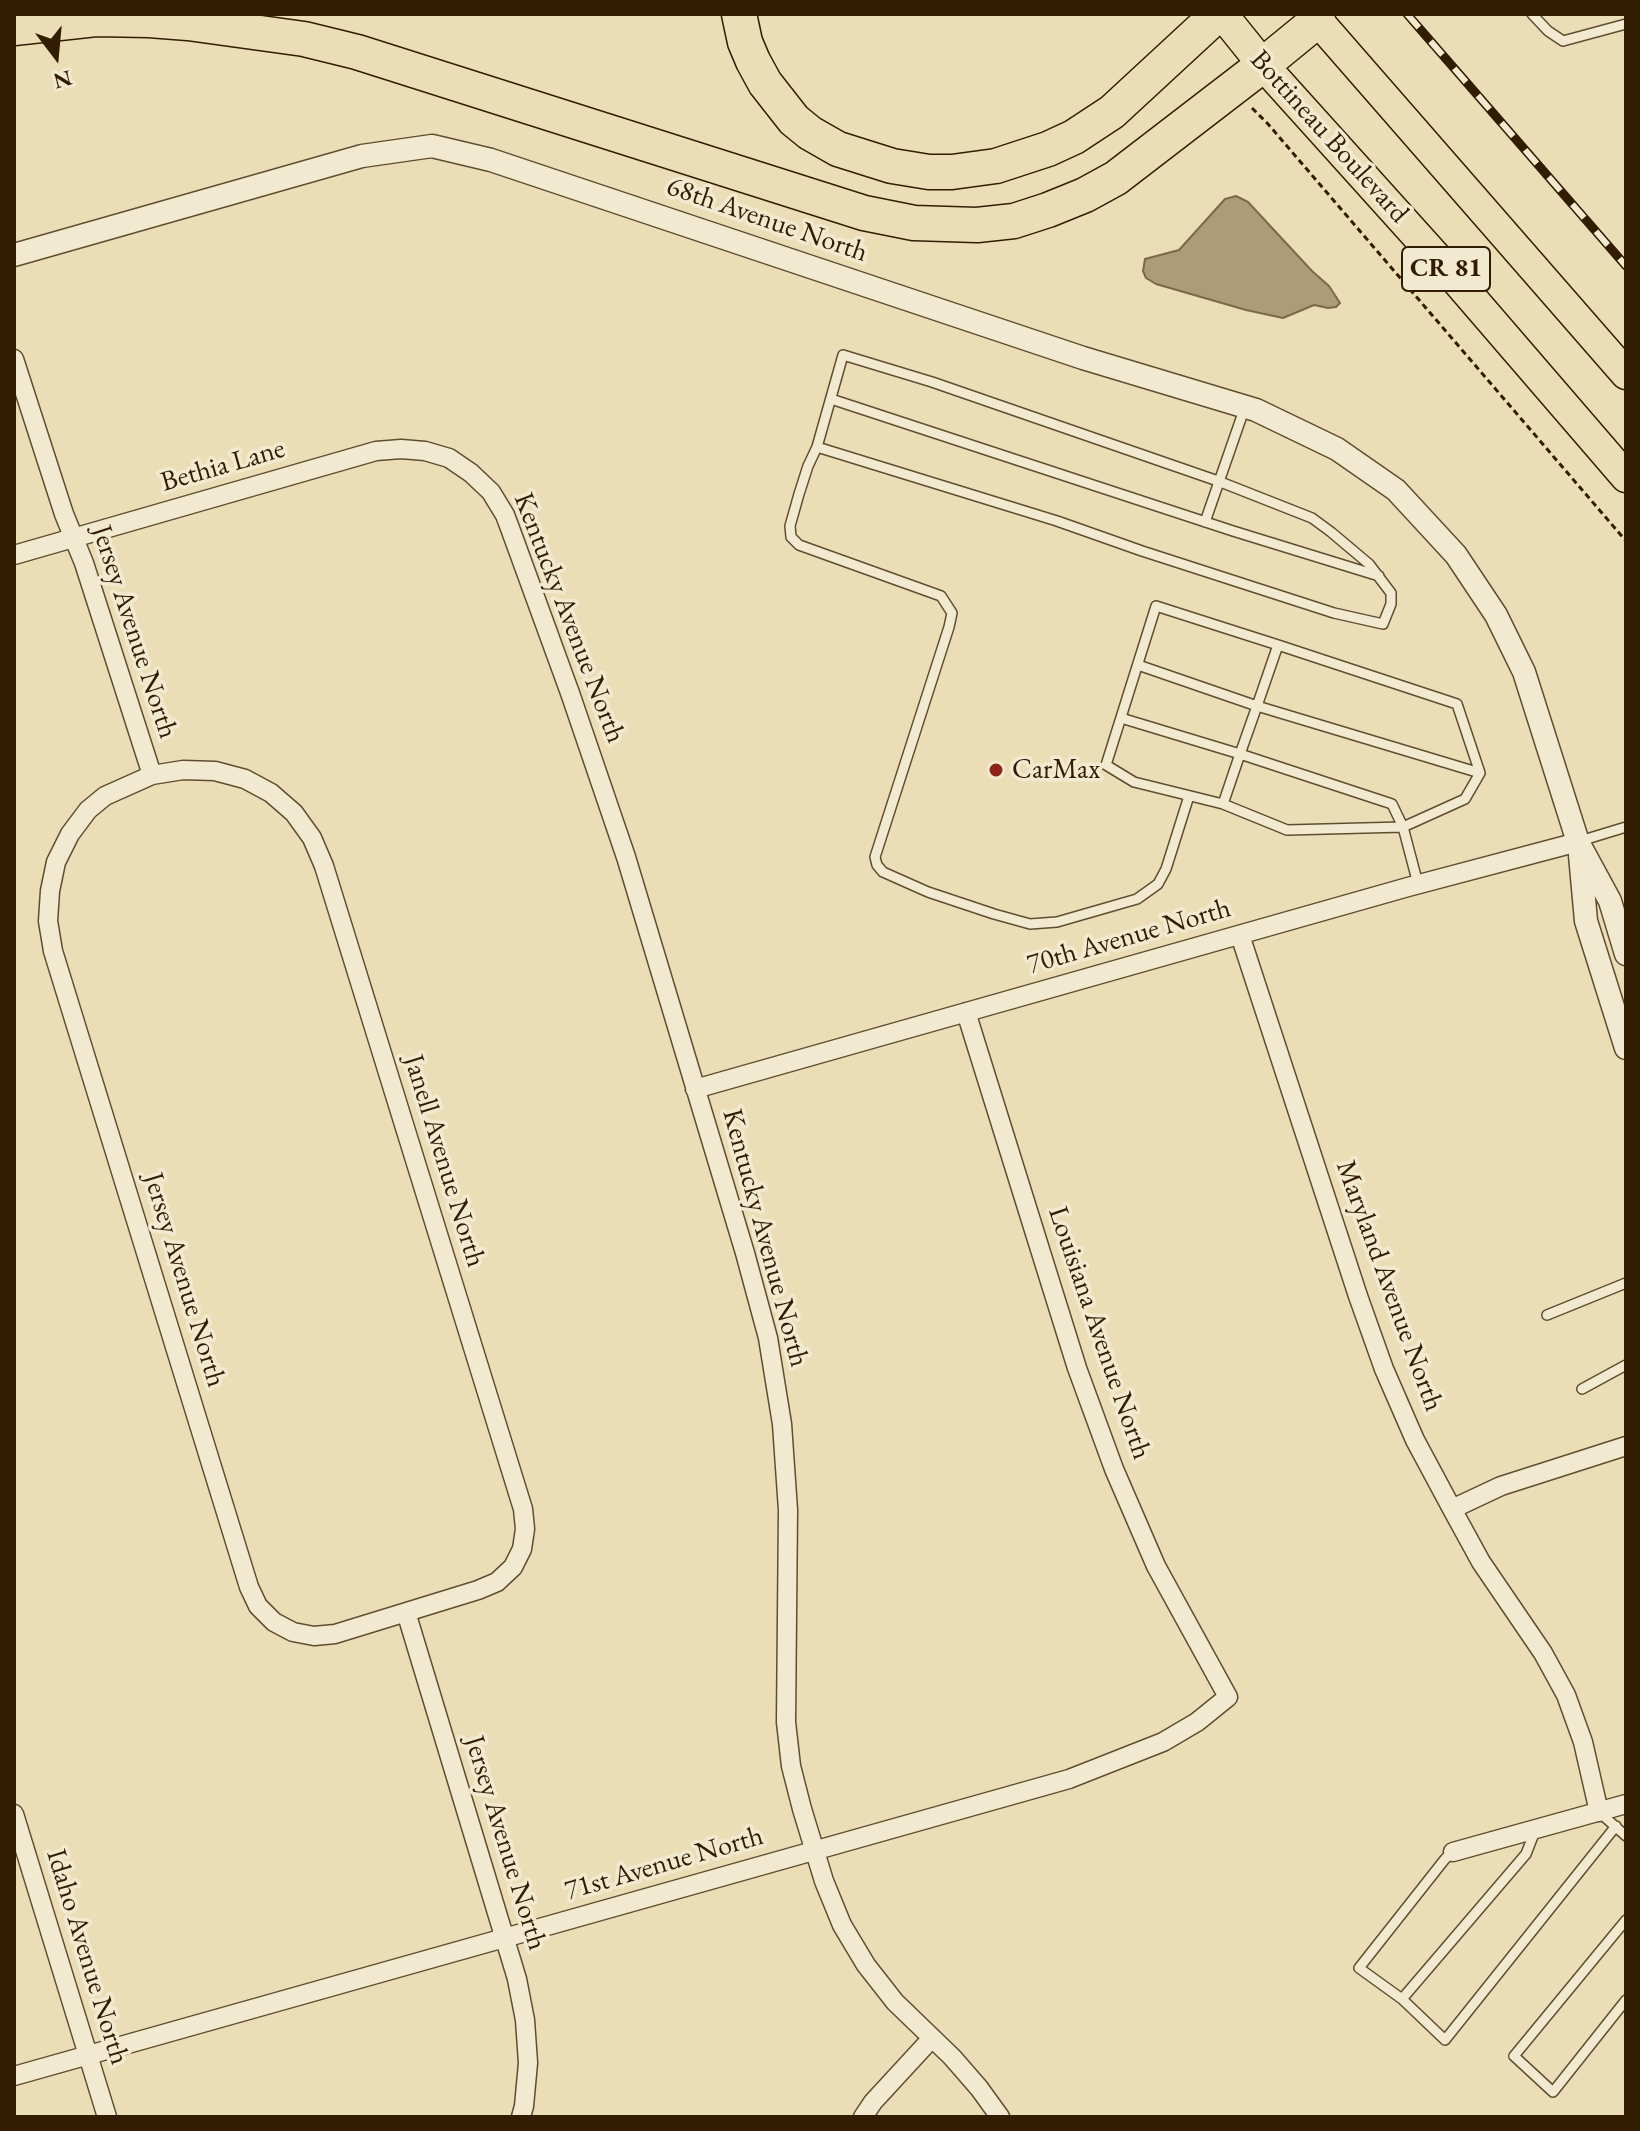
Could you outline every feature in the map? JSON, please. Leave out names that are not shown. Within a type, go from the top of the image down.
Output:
[{"type":"highway","points":[[739,14],[745,42],[765,83],[794,120],[810,133],[838,149],[892,166],[952,172],[996,166],[1074,137],[1112,112],[1220,14]]},
{"type":"highway","name":"Bottineau Boulevard","points":[[1220,14],[1626,477]]},
{"type":"highway","points":[[14,28],[96,19],[149,20],[304,39],[357,52],[864,213],[914,223],[977,225],[1014,221],[1075,199],[1116,178],[1263,65],[1315,17]]},
{"type":"highway","name":"CR 81","points":[[1315,17],[1626,374]]},
{"type":"street","name":"68th Avenue North","points":[[14,255],[362,156],[432,146],[491,160],[1083,358],[1256,410],[1337,449],[1396,490],[1456,555],[1496,615],[1524,672],[1578,842]]},
{"type":"street","name":"Jersey Avenue North","points":[[14,359],[152,775],[105,796],[88,810],[70,834],[56,862],[50,891],[48,921],[53,951],[258,1606],[274,1622],[293,1632],[314,1636],[335,1634],[406,1612],[517,1979],[525,2020],[528,2063],[521,2117]]},
{"type":"street","name":"Bethia Lane","points":[[14,555],[376,451],[425,451],[449,458]]},
{"type":"street","name":"Kentucky Avenue North","points":[[449,458],[491,492],[505,515],[570,693],[626,857],[768,1338],[782,1424],[788,1510],[786,1722],[791,1766],[824,1881],[842,1925],[866,1965],[895,2002],[979,2088],[1000,2117]]},
{"type":"street","name":"Janell Avenue North","points":[[152,775],[183,770],[215,771],[245,779],[271,793],[294,813],[312,838],[324,866],[523,1509],[525,1529],[522,1549],[513,1567],[497,1582],[406,1612]]},
{"type":"street","name":"70th Avenue North","points":[[695,1089],[1418,884],[1578,842]]},
{"type":"street","points":[[1578,842],[1610,901],[1626,954]]},
{"type":"street","points":[[1578,842],[1586,921],[1626,1048]]},
{"type":"street","name":"Maryland Avenue North","points":[[1240,935],[1384,1369],[1415,1440],[1481,1562],[1543,1653],[1566,1695],[1583,1742],[1599,1812]]},
{"type":"street","name":"Louisiana Avenue North","points":[[966,1012],[1077,1368],[1114,1469],[1156,1566],[1207,1661]]},
{"type":"street","points":[[1452,1509],[1501,1486],[1624,1450]]},
{"type":"street","name":"71st Avenue North","points":[[14,2076],[1069,1779],[1163,1742],[1197,1722],[1228,1697],[1207,1661]]},
{"type":"street","points":[[1453,1852],[1626,1804]]},
{"type":"street","name":"Idaho Avenue North","points":[[14,1814],[107,2117]]},
{"type":"street","points":[[863,2117],[932,2038]]},
{"type":"lane","points":[[1532,14],[1563,41],[1626,24]]},
{"type":"lane","points":[[817,447],[1057,521],[1334,613],[1383,624],[1391,604],[1391,593],[1380,576],[1312,518],[1218,481],[932,382],[843,355],[817,447],[799,494],[790,526],[791,537],[799,545],[941,596],[952,613],[875,857],[877,865],[883,872],[928,892],[994,914],[1030,924],[1057,922],[1137,899],[1158,884],[1166,869],[1189,796]]},
{"type":"lane","points":[[831,399],[1380,576]]},
{"type":"lane","points":[[1205,522],[1245,407]]},
{"type":"lane","points":[[1156,606],[1457,704],[1480,773],[1465,799],[1403,827],[1287,830],[1223,804],[1134,782],[1106,765],[1121,718],[1156,606]]},
{"type":"lane","points":[[1223,804],[1278,645]]},
{"type":"lane","points":[[1138,665],[1257,706],[1480,773]]},
{"type":"lane","points":[[1121,718],[1392,804],[1403,827],[1418,884]]},
{"type":"lane","points":[[1578,842],[1626,827]]},
{"type":"lane","points":[[1547,1315],[1626,1283]]},
{"type":"lane","points":[[1582,1389],[1626,1365]]},
{"type":"lane","points":[[1599,1812],[1626,1836]]},
{"type":"lane","points":[[1453,1852],[1359,1968],[1402,1999],[1445,2040],[1616,1826]]},
{"type":"lane","points":[[1402,1999],[1526,1854],[1536,1829]]},
{"type":"lane","points":[[1626,1920],[1514,2056],[1553,2092],[1626,2000]]},
{"type":"path","points":[[1232,88],[1278,135],[1626,541]]},
{"type":"shaded area","points":[[1236,196],[1248,202],[1329,286],[1340,303],[1336,307],[1314,305],[1283,318],[1156,284],[1146,278],[1143,271],[1145,259],[1179,250],[1225,199]]},
{"type":"railway","points":[[1407,14],[1626,266]]},
{"type":"place","name":"CarMax","points":[[996,770]]}]
